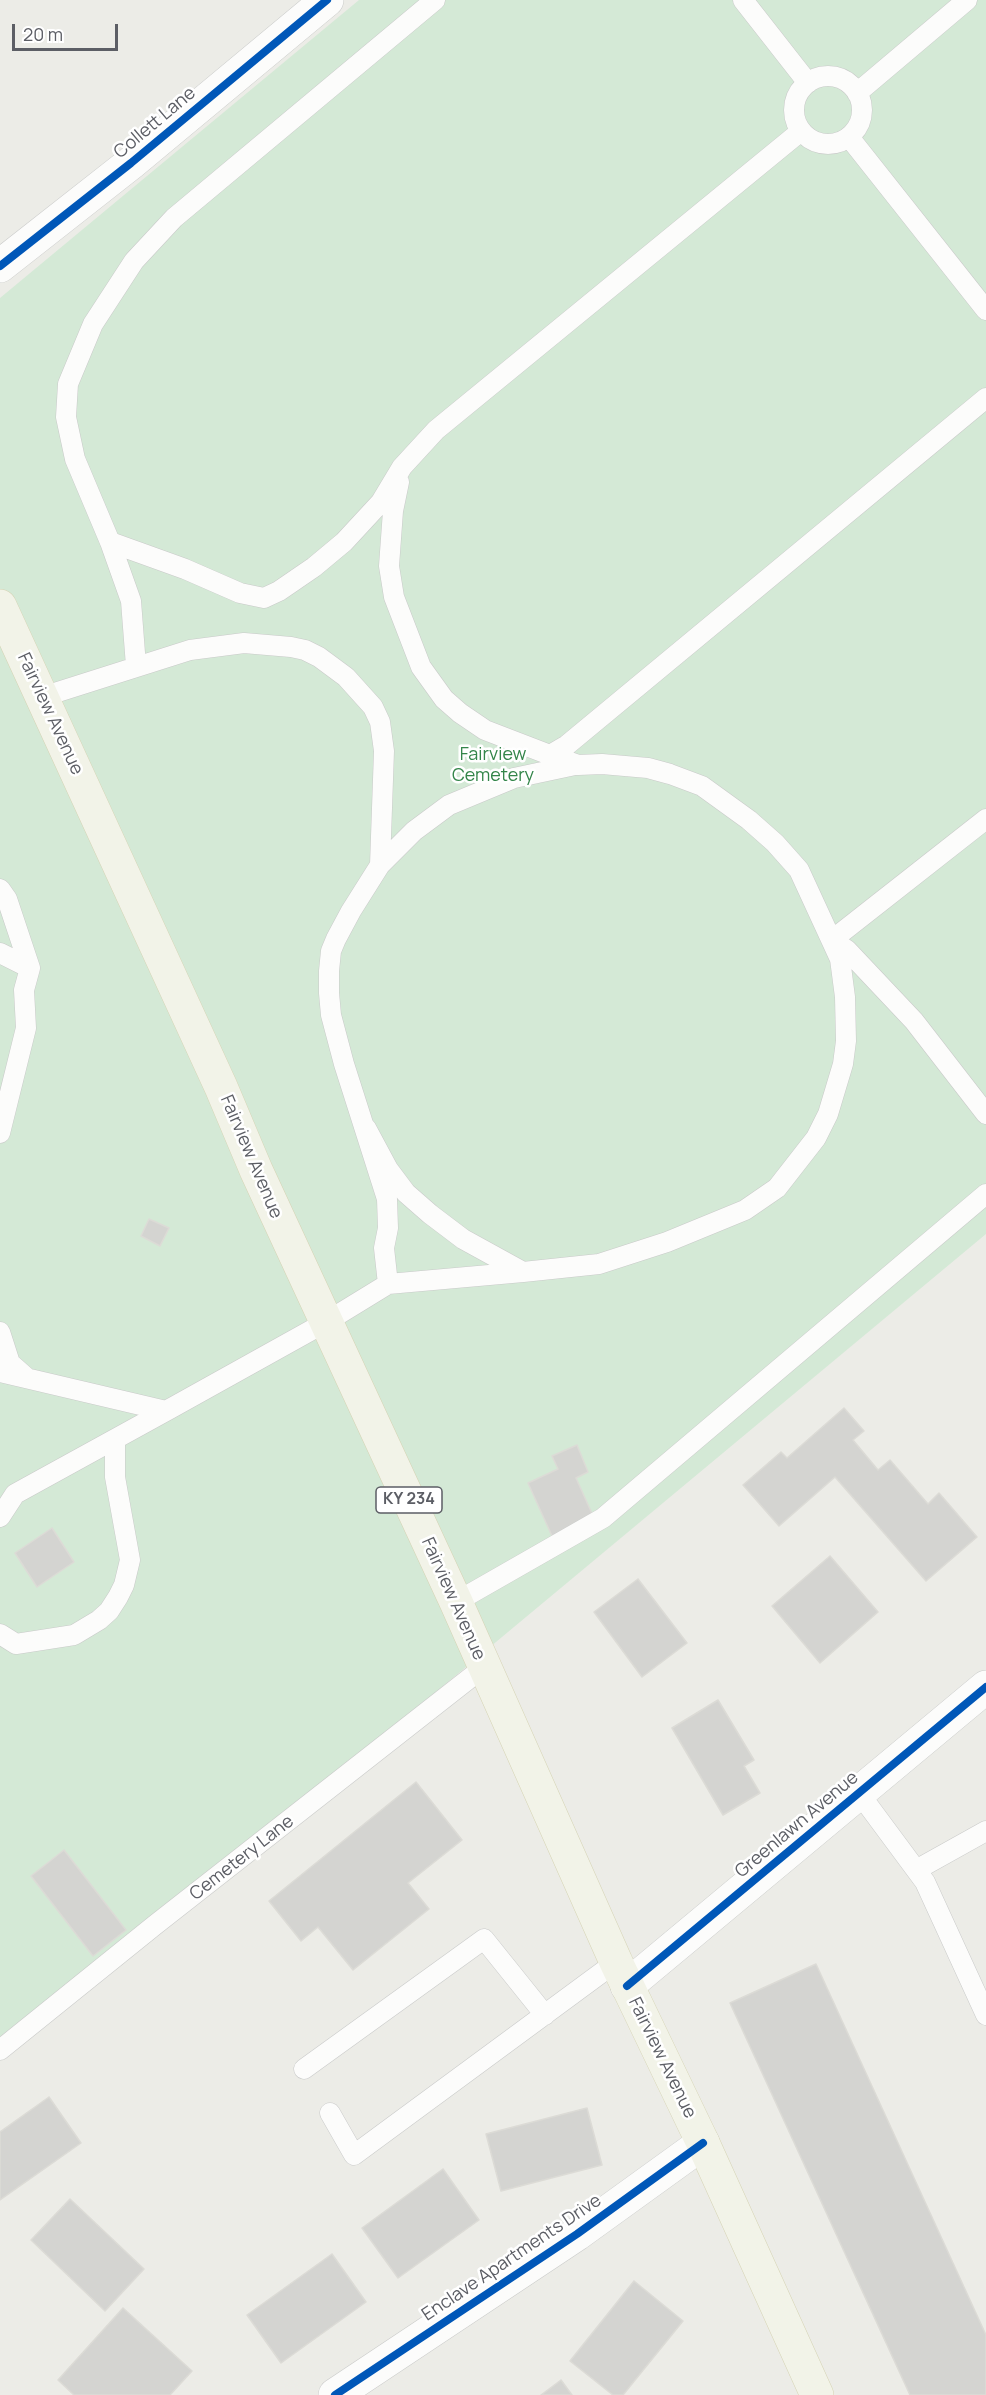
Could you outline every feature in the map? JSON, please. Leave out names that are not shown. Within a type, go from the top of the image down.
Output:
[{"type":"main road","name":"Fairview Avenue","points":[[0,606],[221,1087],[256,1170],[456,1602],[622,1974],[703,2143],[817,2395]]},
{"type":"street","name":"Collett Lane","points":[[0,266],[131,163],[327,0]]},
{"type":"street","name":"Greenlawn Avenue","points":[[622,1974],[859,1793],[986,1687]]},
{"type":"street","name":"Enclave Apartments Drive","points":[[335,2395],[577,2235],[703,2143]]},
{"type":"lane","points":[[136,666],[131,601],[110,542],[75,459],[66,417],[68,384],[93,324],[134,261],[174,218],[435,0]]},
{"type":"lane","points":[[743,0],[808,83]]},
{"type":"lane","points":[[856,93],[967,0]]},
{"type":"lane","points":[[825,76],[835,77],[851,85],[856,93],[862,106],[861,120],[849,137],[841,142],[824,144],[801,131],[794,109],[798,94],[808,83],[825,76]]},
{"type":"lane","points":[[110,542],[185,569],[240,593],[264,598],[279,591],[314,567],[344,542],[381,501],[402,467],[436,430],[801,131]]},
{"type":"lane","points":[[849,137],[986,310]]},
{"type":"lane","points":[[550,755],[567,745],[986,398]]},
{"type":"lane","points":[[402,467],[393,511],[389,566],[394,597],[421,667],[444,699],[484,730],[578,765]]},
{"type":"lane","points":[[42,697],[190,650],[244,643],[305,650],[340,672],[373,707],[384,736],[380,865]]},
{"type":"lane","points":[[0,1517],[15,1494],[326,1322],[388,1284],[416,1280],[481,1277],[599,1264],[667,1242],[745,1210],[777,1188],[816,1138],[831,1106],[843,1064],[846,1041],[845,997],[840,959],[799,870],[775,843],[717,795],[687,779],[648,768],[602,764],[578,765],[514,778],[448,805],[414,831],[380,865],[351,910],[336,939],[331,951],[328,971],[333,1024],[389,1207],[384,1248],[388,1284]]},
{"type":"lane","points":[[832,940],[986,819]]},
{"type":"lane","points":[[0,889],[8,899],[30,968],[24,990],[26,1028],[0,1133]]},
{"type":"lane","points":[[832,940],[847,950],[914,1021],[986,1114]]},
{"type":"lane","points":[[0,953],[30,968]]},
{"type":"lane","points":[[366,1128],[388,1169],[406,1193],[430,1215],[463,1239],[523,1272]]},
{"type":"lane","points":[[456,1602],[603,1518],[986,1194]]},
{"type":"lane","points":[[0,1332],[10,1363],[23,1377],[35,1382]]},
{"type":"lane","points":[[0,1372],[166,1411]]},
{"type":"lane","points":[[5,1641],[74,1635],[109,1611],[121,1591],[130,1560],[115,1477],[115,1439]]},
{"type":"lane","name":"Cemetery Lane","points":[[0,2050],[484,1667]]},
{"type":"lane","points":[[859,1793],[924,1882],[986,2015]]},
{"type":"lane","points":[[916,1870],[986,1831]]},
{"type":"lane","points":[[304,2068],[484,1940],[545,2015]]},
{"type":"lane","points":[[330,2113],[354,2155],[545,2015],[622,1974]]},
{"type":"green space","name":"Fairview Cemetery","points":[[359,0],[986,0],[986,1234],[0,2055],[0,298]]},
{"type":"building","points":[[149,1219],[169,1228],[160,1246],[141,1236]]},
{"type":"building","points":[[844,1408],[864,1431],[853,1440],[878,1470],[890,1460],[928,1504],[939,1493],[977,1537],[926,1581],[835,1477],[779,1526],[743,1485],[781,1452],[787,1458]]},
{"type":"building","points":[[577,1445],[588,1472],[576,1478],[594,1518],[552,1536],[528,1483],[558,1469],[552,1456]]},
{"type":"building","points":[[52,1528],[74,1562],[37,1587],[15,1553]]},
{"type":"building","points":[[830,1556],[878,1612],[820,1663],[772,1606]]},
{"type":"building","points":[[638,1579],[687,1643],[642,1677],[594,1612]]},
{"type":"building","points":[[718,1700],[754,1760],[744,1766],[760,1793],[723,1815],[672,1728]]},
{"type":"building","points":[[416,1782],[462,1840],[408,1883],[429,1909],[353,1970],[318,1927],[301,1941],[269,1901]]},
{"type":"building","points":[[64,1850],[126,1930],[93,1956],[31,1876]]},
{"type":"building","points":[[816,1964],[986,2335],[986,2395],[910,2395],[730,2003]]},
{"type":"building","points":[[49,2097],[81,2143],[0,2200],[0,2132]]},
{"type":"building","points":[[587,2108],[602,2165],[501,2191],[486,2134]]},
{"type":"building","points":[[443,2169],[479,2220],[398,2278],[362,2228]]},
{"type":"building","points":[[70,2199],[144,2269],[105,2311],[31,2240]]},
{"type":"building","points":[[332,2254],[366,2302],[281,2363],[247,2315]]},
{"type":"building","points":[[634,2281],[683,2321],[623,2395],[613,2395],[570,2361]]},
{"type":"building","points":[[123,2308],[192,2371],[170,2395],[74,2395],[58,2380]]},
{"type":"building","points":[[561,2380],[572,2395],[541,2395]]},
{"type":"cycle path","points":[[0,266],[131,163],[327,0]]},
{"type":"cycle path","points":[[627,1986],[986,1687]]},
{"type":"cycle path","points":[[335,2395],[577,2234],[703,2143]]}]
